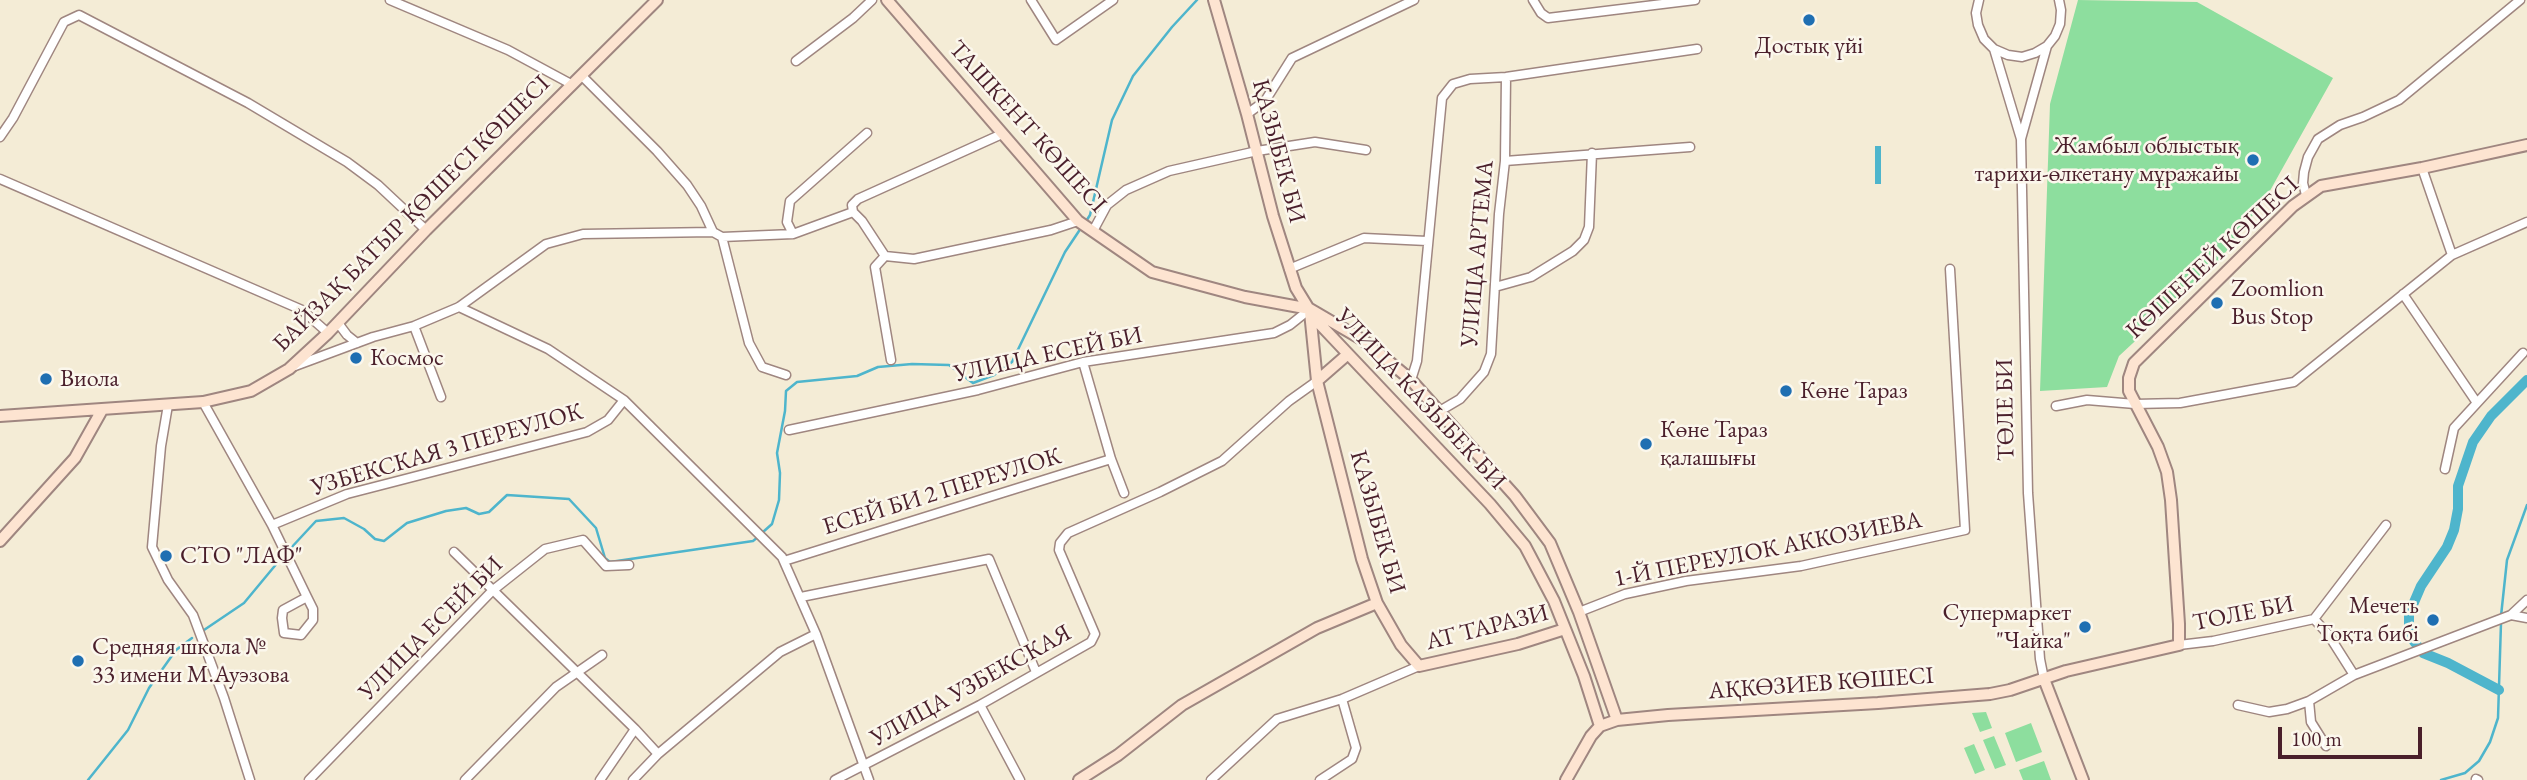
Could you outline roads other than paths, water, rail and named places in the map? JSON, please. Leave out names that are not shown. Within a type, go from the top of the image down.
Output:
[{"type":"main road","name":"БАЙЗАҚ БАТЫР ҚӨШЕСІ КӨШЕСІ","points":[[0,416],[204,402],[251,391],[289,369],[338,323],[426,230],[657,0]]},
{"type":"main road","name":"ТАШКЕНТ КӨШЕСІ","points":[[887,0],[1078,221],[1152,272],[1245,297],[1310,309]]},
{"type":"main road","name":"ҚАЗЫБЕК БИ","points":[[1214,0],[1289,269],[1296,288],[1310,309]]},
{"type":"main road","name":"КӨШЕНЕЙ КӨШЕСІ","points":[[2179,645],[2167,472],[2158,447],[2130,391],[2129,379],[2134,363],[2306,195],[2322,186],[2527,145]]},
{"type":"main road","name":"УЛИЦА КАЗЫБЕК БИ","points":[[1310,309],[1315,319],[1490,504],[1525,546],[1565,629],[1600,726]]},
{"type":"main road","name":"УЛИЦА КАЗЫБЕК БИ","points":[[1310,309],[1363,340],[1411,380],[1508,488],[1550,543],[1579,612],[1618,720]]},
{"type":"main road","name":"КАЗЫБЕК БИ","points":[[1310,309],[1317,380],[1362,559],[1377,603],[1401,645],[1419,666]]},
{"type":"main road","points":[[1317,380],[1348,354]]},
{"type":"main road","points":[[0,541],[75,458],[102,410]]},
{"type":"main road","points":[[1490,504],[1508,488]]},
{"type":"main road","points":[[1079,780],[1118,755],[1182,705],[1317,628],[1377,603]]},
{"type":"main road","name":"АТ ТАРАЗИ","points":[[1419,666],[1518,644],[1565,629]]},
{"type":"main road","name":"АҚКӨЗИЕВ КӨШЕСІ","points":[[1600,726],[1618,720],[1990,694],[2066,671],[2179,645]]},
{"type":"main road","points":[[2044,679],[2083,780]]},
{"type":"main road","points":[[1566,780],[1591,736],[1600,726]]},
{"type":"street","points":[[390,0],[508,50],[571,84]]},
{"type":"street","points":[[796,61],[853,18],[872,0]]},
{"type":"street","points":[[1031,0],[1056,40],[1113,0]]},
{"type":"street","points":[[1247,114],[1265,101],[1292,58],[1414,0]]},
{"type":"street","points":[[1533,0],[1548,19],[1695,0]]},
{"type":"street","name":"ТӨЛЕ БИ","points":[[1979,0],[1976,13],[1978,25],[1984,38],[1994,49],[2021,139],[2028,493],[2040,659],[2044,679]]},
{"type":"street","name":"ТӨЛЕ БИ","points":[[2021,139],[2047,47],[2060,24],[2059,0]]},
{"type":"street","points":[[2306,195],[2304,172],[2308,157],[2318,139],[2340,125],[2399,100],[2520,0]]},
{"type":"street","points":[[0,137],[13,118],[64,22],[79,15],[248,103],[347,162],[378,185],[426,230]]},
{"type":"street","points":[[1994,49],[2022,57],[2047,47]]},
{"type":"street","points":[[1411,380],[1417,361],[1443,98],[1453,84],[1470,79],[1697,49]]},
{"type":"street","points":[[581,75],[657,150],[701,206],[713,232]]},
{"type":"street","name":"УЛИЦА АРТЕМА","points":[[1438,412],[1460,399],[1483,372],[1491,354],[1494,339],[1499,214],[1505,161],[1506,76]]},
{"type":"street","points":[[793,234],[787,222],[790,201],[867,133]]},
{"type":"street","points":[[1002,134],[858,199],[852,205],[853,212],[885,256],[914,259],[1051,230],[1078,221]]},
{"type":"street","points":[[1093,231],[1107,205],[1126,190],[1169,171],[1257,151],[1315,142],[1366,150]]},
{"type":"street","points":[[1505,161],[1690,147]]},
{"type":"street","points":[[1495,287],[1531,277],[1584,240],[1589,227],[1592,153]]},
{"type":"street","points":[[2422,168],[2452,254]]},
{"type":"street","points":[[0,179],[302,310],[328,333]]},
{"type":"street","points":[[289,369],[357,342],[414,326],[459,307],[546,244],[583,234],[713,232],[722,237],[793,234],[853,212]]},
{"type":"street","points":[[2056,406],[2087,400],[2135,404],[2180,403],[2294,382],[2452,254],[2527,222]]},
{"type":"street","points":[[722,237],[749,343],[762,367],[786,375]]},
{"type":"street","points":[[1289,269],[1364,238],[1427,241]]},
{"type":"street","points":[[885,256],[875,267],[891,359]]},
{"type":"street","name":"1-Й ПЕРЕУЛОК АККОЗИЕВА","points":[[1579,612],[1625,594],[1686,581],[1801,566],[1965,530],[1950,269]]},
{"type":"street","points":[[2403,294],[2477,403]]},
{"type":"street","points":[[459,307],[548,349],[624,400],[784,561],[816,634],[869,780]]},
{"type":"street","name":"УЛИЦА ЕСЕЙ БИ","points":[[789,430],[978,390],[1083,362],[1274,333],[1290,325],[1310,309]]},
{"type":"street","points":[[338,323],[347,335],[357,342]]},
{"type":"street","points":[[414,326],[441,397]]},
{"type":"street","points":[[2445,469],[2454,428],[2523,353]]},
{"type":"street","points":[[1083,362],[1111,459],[1124,493]]},
{"type":"street","name":"УЛИЦА УЗБЕКСКАЯ","points":[[835,780],[980,705],[1094,639],[1095,634],[1059,550],[1060,543],[1068,533],[1222,461],[1289,401],[1317,380]]},
{"type":"street","name":"УЗБЕКСКАЯ 3 ПЕРЕУЛОК","points":[[272,525],[347,494],[587,432],[608,420],[624,400]]},
{"type":"street","points":[[204,402],[272,525],[313,609],[313,620],[301,635],[284,633],[283,610],[307,597]]},
{"type":"street","points":[[168,405],[161,446],[152,547],[168,580],[193,615],[224,698],[250,780]]},
{"type":"street","name":"ЕСЕЙ БИ 2 ПЕРЕУЛОК","points":[[784,561],[1111,459]]},
{"type":"street","points":[[2354,675],[2328,634],[2314,619],[2386,525]]},
{"type":"street","name":"УЛИЦА ЕСЕЙ БИ","points":[[309,780],[492,591],[545,549],[583,540],[606,566],[629,565]]},
{"type":"street","points":[[454,552],[658,754]]},
{"type":"street","points":[[800,597],[989,559],[1036,672]]},
{"type":"street","points":[[2238,705],[2269,712],[2287,709],[2309,701],[2354,675],[2509,616],[2527,600]]},
{"type":"street","points":[[2509,616],[2527,618]]},
{"type":"street","name":"ТОЛЕ БИ","points":[[2179,645],[2213,641],[2314,619]]},
{"type":"street","points":[[633,780],[658,754],[780,652],[816,634]]},
{"type":"street","points":[[465,780],[556,687],[601,654]]},
{"type":"street","points":[[1210,780],[1277,719],[1342,699],[1419,666]]},
{"type":"street","points":[[1320,780],[1352,759],[1356,748],[1342,699]]},
{"type":"street","points":[[2309,701],[2311,722],[2326,746]]},
{"type":"street","points":[[980,705],[1020,780]]},
{"type":"street","points":[[600,780],[635,729]]},
{"type":"water","points":[[1875,146],[1881,146],[1881,184],[1875,184]]},
{"type":"waterway","points":[[1085,223],[1090,215],[1112,120],[1133,76],[1197,0]]},
{"type":"waterway","points":[[763,532],[772,524],[779,500],[780,473],[777,453],[786,391],[797,382],[857,376],[878,367],[912,364],[949,365],[973,383],[994,375],[1012,362],[1065,252],[1081,228]]},
{"type":"waterway","points":[[2499,690],[2423,653],[2409,635],[2409,614],[2421,586],[2447,547],[2454,530],[2458,486],[2473,442],[2491,416],[2527,380]]},
{"type":"waterway","points":[[290,549],[316,521],[344,518],[364,529],[375,539],[384,541],[407,523],[446,511],[466,508],[479,514],[489,512],[507,495],[569,499],[596,528],[605,558],[610,562],[753,541],[758,537]]},
{"type":"waterway","points":[[2501,616],[2507,560],[2527,505]]},
{"type":"waterway","points":[[204,630],[244,603],[283,556]]},
{"type":"waterway","points":[[2441,780],[2465,773],[2479,761],[2490,742],[2498,718],[2501,623]]},
{"type":"waterway","points":[[88,780],[128,730],[149,688],[176,650],[192,638]]},
{"type":"place","name":"Достық үйі","points":[[1809,20]]},
{"type":"place","name":"Жамбыл облыстық тарихи-өлкетану мұражайы","points":[[2253,160]]},
{"type":"place","name":"Zoomlion Bus Stop","points":[[2217,303]]},
{"type":"place","name":"Космос","points":[[356,358]]},
{"type":"place","name":"Виола","points":[[46,379]]},
{"type":"place","name":"Көне Тараз","points":[[1786,391]]},
{"type":"place","name":"Көне Тараз қалашығы","points":[[1646,444]]},
{"type":"place","name":"СТО \"ЛАФ\"","points":[[166,556]]},
{"type":"place","name":"Мечеть Тоқта бибі","points":[[2433,620]]},
{"type":"place","name":"Супермаркет \"Чайка\"","points":[[2085,627]]},
{"type":"place","name":"Средняя школа № 33 имени М.Ауэзова","points":[[78,661]]}]
